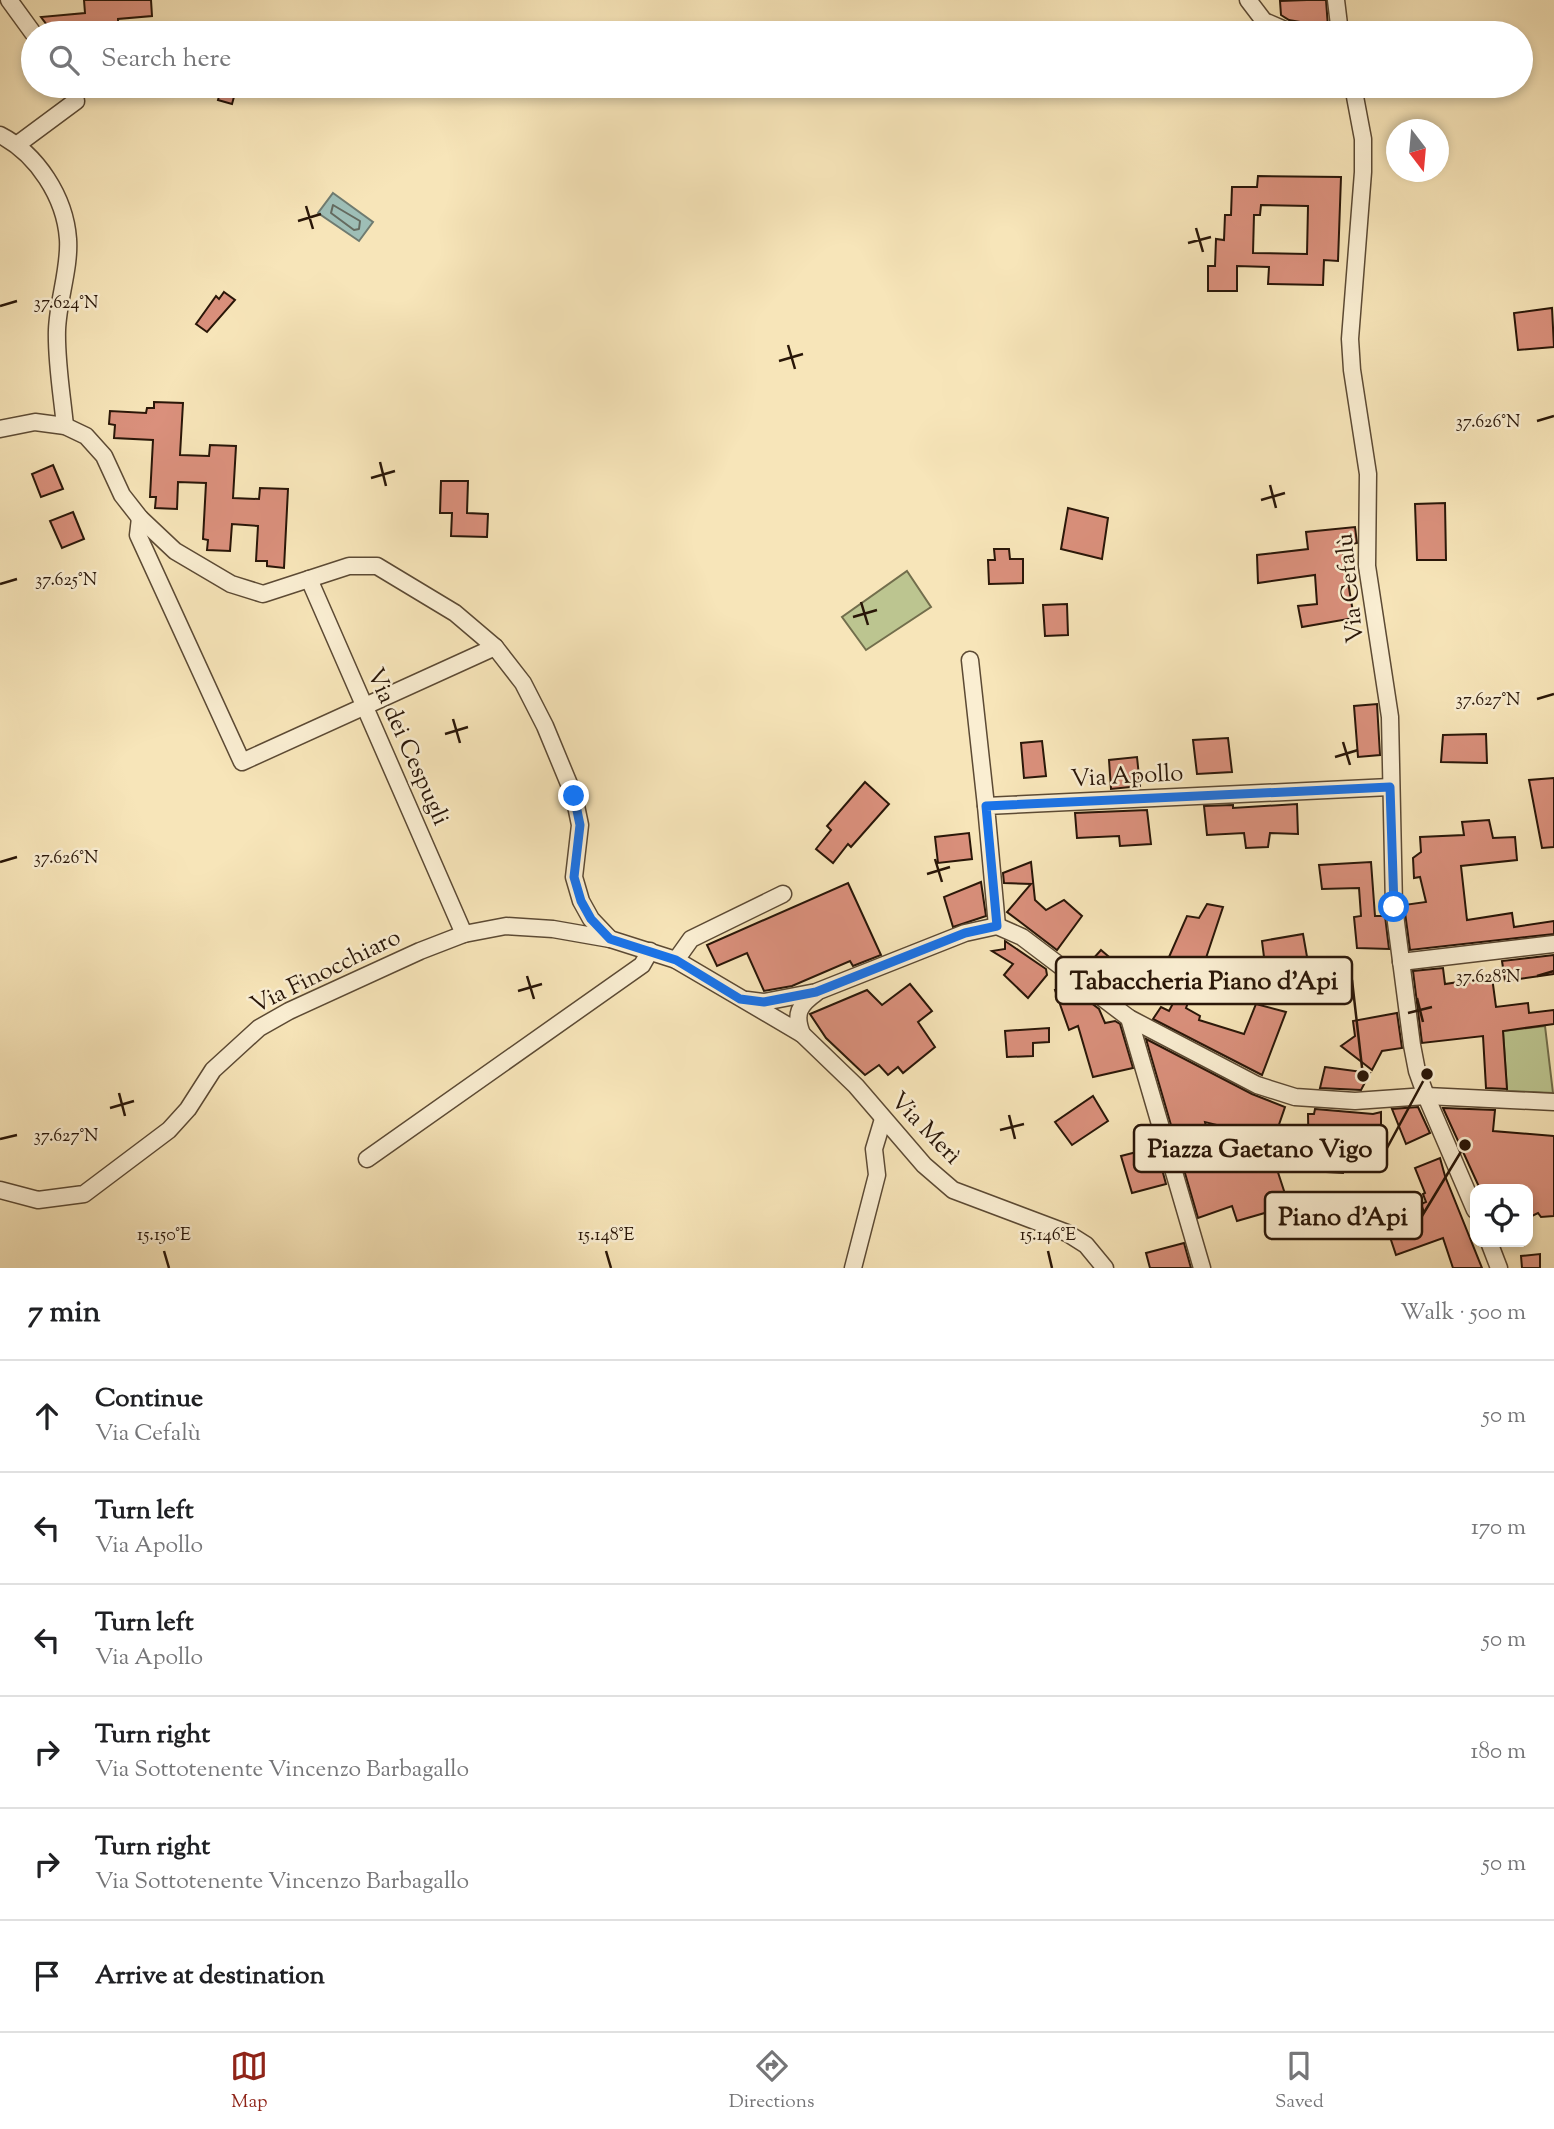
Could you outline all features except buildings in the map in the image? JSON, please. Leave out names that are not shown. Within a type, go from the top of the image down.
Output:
[{"type":"street","points":[[9,0],[24,21]]},
{"type":"street","points":[[1248,0],[1264,21]]},
{"type":"street","points":[[1336,0],[1339,21]]},
{"type":"street","points":[[18,145],[76,101],[75,98]]},
{"type":"street","name":"Via Cefalù","points":[[1355,98],[1363,150],[1350,339],[1352,370],[1368,474],[1365,538],[1369,593],[1390,717],[1394,907],[1412,1045],[1426,1096],[1470,1198]]},
{"type":"street","points":[[0,135],[18,145],[39,166],[58,201],[68,239],[57,330],[65,426]]},
{"type":"street","points":[[0,429],[35,422],[65,426],[86,436],[104,456],[122,495],[140,518],[175,551],[231,584],[263,594],[349,566],[377,566],[455,613],[495,647],[523,683],[545,726],[574,796],[580,825],[574,877],[581,901],[591,919],[610,939]]},
{"type":"street","points":[[140,518],[138,535],[242,762],[495,647]]},
{"type":"street","name":"Via dei Cespugli","points":[[309,579],[464,934]]},
{"type":"street","points":[[970,660],[997,926]]},
{"type":"street","name":"Via Apollo","points":[[986,806],[1390,787]]},
{"type":"street","points":[[676,960],[691,939],[783,894]]},
{"type":"street","name":"Via Finocchiaro","points":[[0,1191],[38,1200],[84,1194],[169,1130],[188,1109],[213,1070],[259,1028],[301,1005],[464,934],[506,926],[553,929],[610,939],[676,960],[740,999]]},
{"type":"street","points":[[740,999],[764,1002],[816,992],[965,933],[997,926],[1022,937],[1129,1018],[1257,1085],[1295,1097],[1354,1101],[1426,1096],[1554,1102]]},
{"type":"street","points":[[1401,962],[1554,944]]},
{"type":"street","points":[[367,1159],[642,965],[650,951]]},
{"type":"street","points":[[802,1034],[797,1015],[800,1004],[816,992]]},
{"type":"street","name":"Via Merì","points":[[740,999],[802,1034],[856,1086],[925,1165],[953,1190],[1067,1233],[1086,1245],[1105,1268]]},
{"type":"street","points":[[1129,1018],[1202,1268]]},
{"type":"street","points":[[853,1268],[877,1175],[874,1149],[883,1119]]},
{"type":"street","points":[[1491,1247],[1499,1268]]},
{"type":"green space","points":[[907,571],[931,607],[866,650],[842,617]]},
{"type":"green space","points":[[1545,1026],[1553,1093],[1507,1091],[1503,1031]]},
{"type":"water","points":[[333,193],[373,222],[359,241],[318,213]]},
{"type":"place","name":"Piazza Gaetano Vigo","points":[[1427,1074]]},
{"type":"place","name":"Tabaccheria Piano d'Api","points":[[1363,1076]]},
{"type":"place","name":"Piano d'Api","points":[[1465,1145]]},
{"type":"route","points":[[574,796],[580,825],[574,877],[581,901],[591,919],[610,939],[676,960],[740,999],[764,1002],[816,992],[965,933],[997,926],[986,806],[1390,787],[1394,907]]}]
